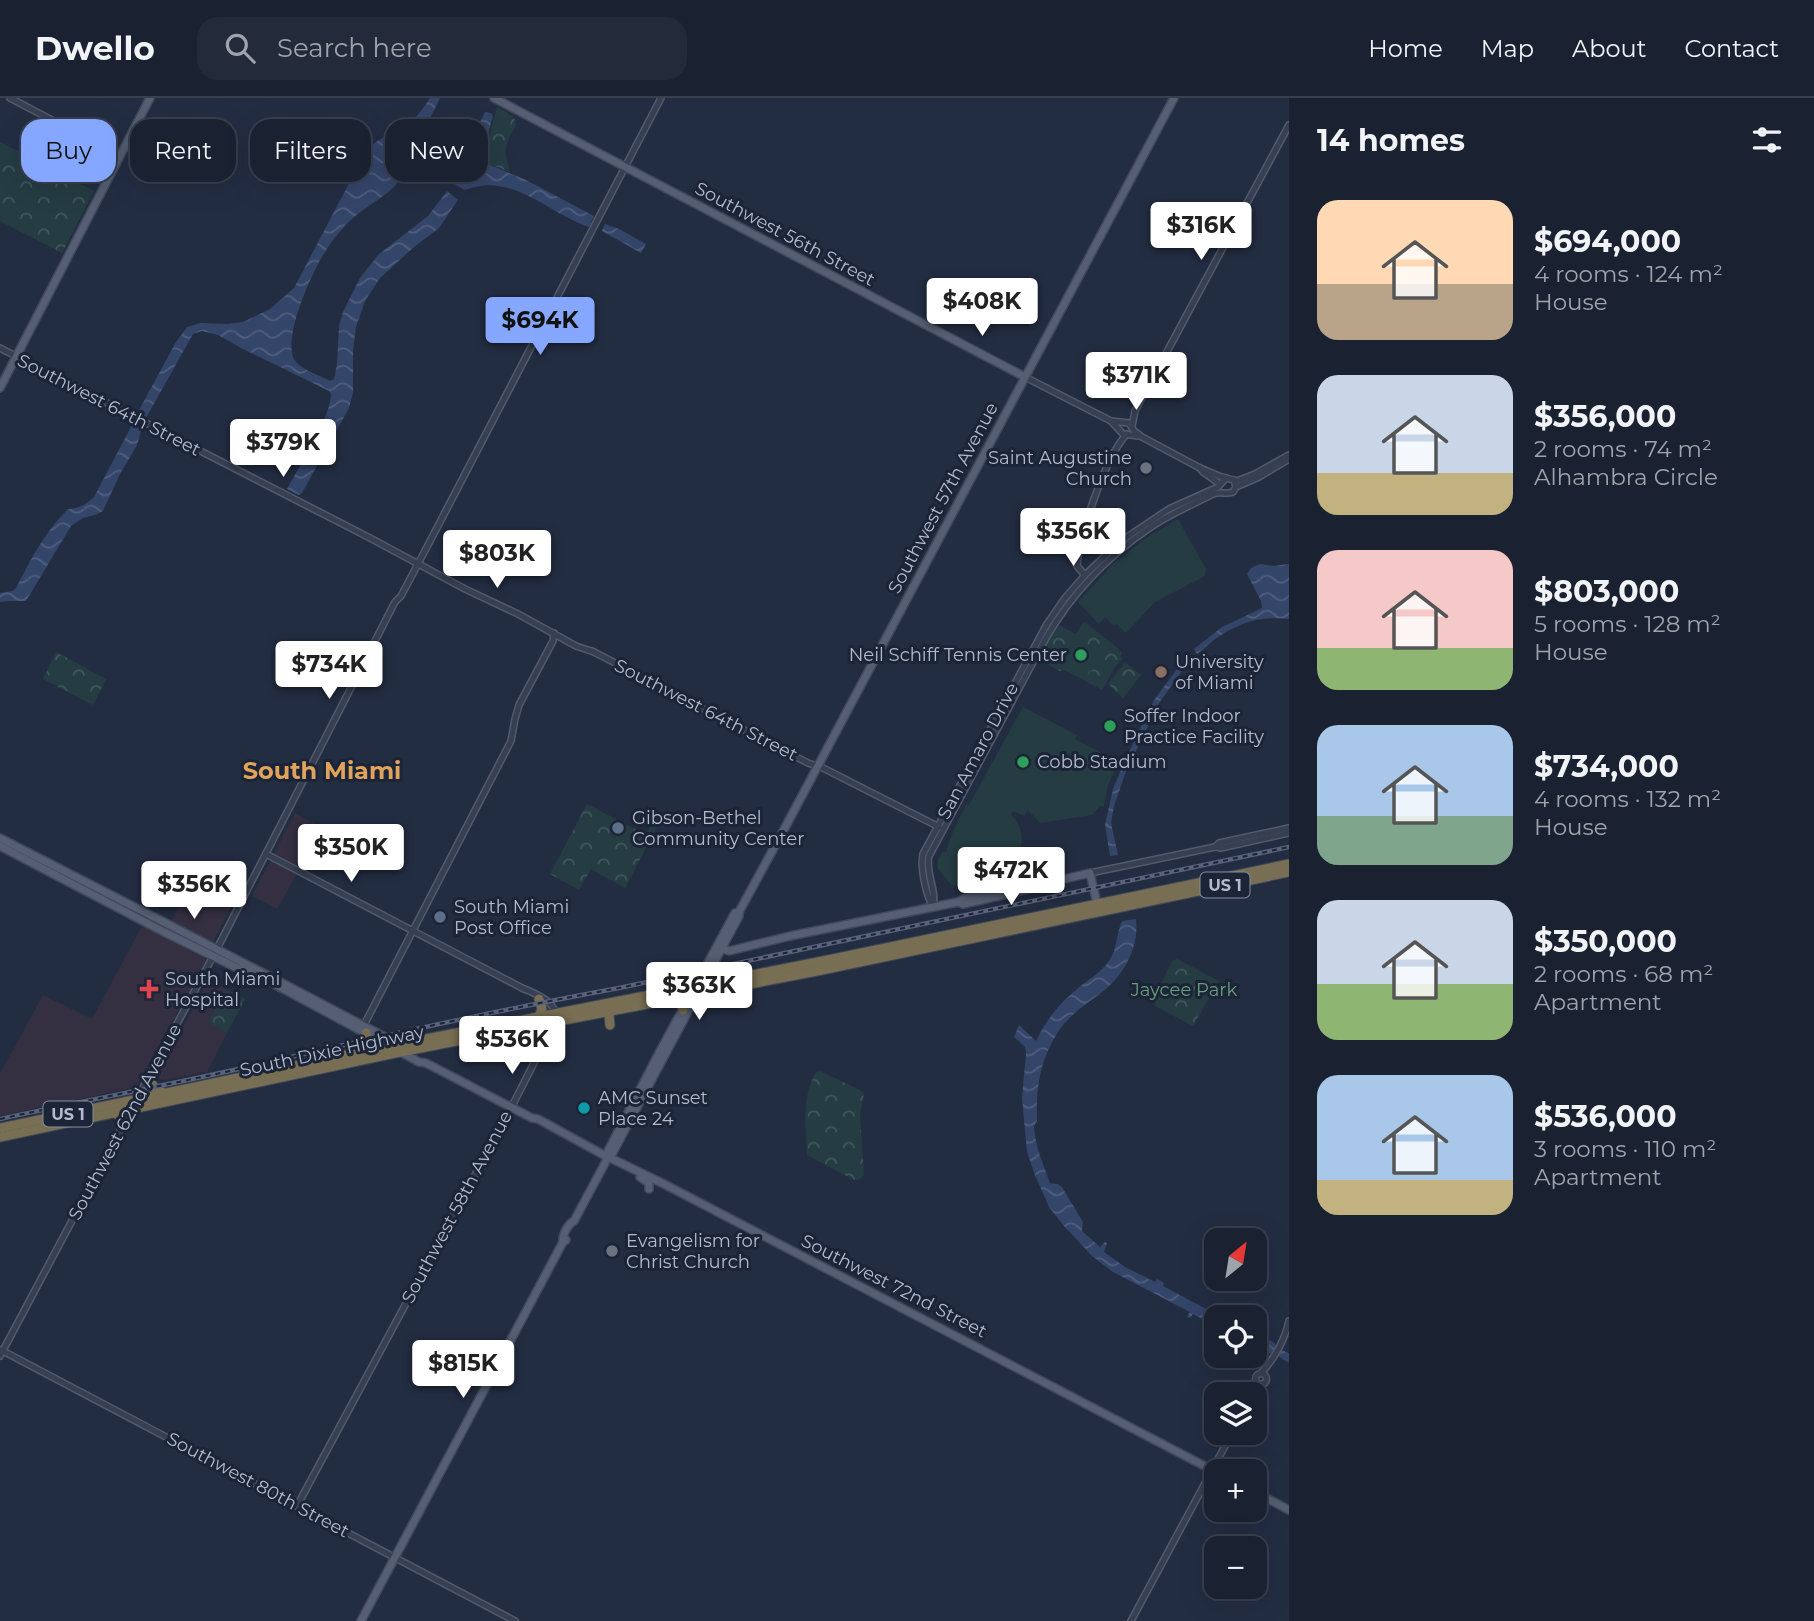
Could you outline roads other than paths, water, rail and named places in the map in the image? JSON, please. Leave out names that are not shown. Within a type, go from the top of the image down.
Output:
[{"type":"highway","name":"South Dixie Highway","points":[[0,1137],[115,1112],[166,1093],[361,1052],[399,1048],[553,1017],[674,999],[697,990],[817,971],[1289,864]]},
{"type":"highway","name":"South Dixie Highway","points":[[0,1128],[225,1090],[539,1017],[595,1014],[895,946],[1289,872]]},
{"type":"highway","points":[[959,933],[976,937],[984,928]]},
{"type":"highway","points":[[869,952],[884,957],[895,946]]},
{"type":"highway","points":[[801,966],[817,971],[828,960]]},
{"type":"highway","points":[[539,999],[542,1009],[539,1017]]},
{"type":"highway","points":[[674,999],[681,1003],[683,1010]]},
{"type":"highway","points":[[595,1014],[610,1025],[618,1007]]},
{"type":"highway","points":[[361,1052],[366,1044],[365,1029]]},
{"type":"highway","points":[[149,1076],[156,1089],[166,1093]]},
{"type":"highway","points":[[214,1083],[225,1090],[235,1079]]},
{"type":"highway","points":[[115,1112],[121,1116],[123,1125]]},
{"type":"main road","points":[[0,388],[150,98]]},
{"type":"main road","name":"Southwest 56th Street","points":[[494,98],[1025,377]]},
{"type":"main road","name":"Southwest 57th Avenue","points":[[608,1157],[608,1151],[661,1048],[722,948],[1174,98]]},
{"type":"main road","name":"Southwest 72nd Street","points":[[0,838],[215,953],[365,1029]]},
{"type":"main road","name":"Southwest 72nd Street","points":[[0,846],[365,1029],[1204,1466]]},
{"type":"main road","points":[[728,925],[729,930],[721,944],[722,948],[729,951],[933,907],[958,902],[963,904],[1090,873],[1098,908]]},
{"type":"main road","name":"Southwest 57th Avenue","points":[[361,1621],[565,1233],[614,1151],[670,1045],[728,925],[735,913],[739,912]]},
{"type":"main road","points":[[729,935],[732,942],[743,948]]},
{"type":"main road","points":[[661,1048],[670,1045],[671,1031]]},
{"type":"main road","points":[[633,1169],[649,1182],[649,1189]]},
{"type":"main road","points":[[1267,1498],[1289,1510]]},
{"type":"street","points":[[10,98],[120,156]]},
{"type":"street","name":"Southwest 62nd Avenue","points":[[1,1352],[215,953],[395,602],[418,564],[661,98]]},
{"type":"street","points":[[1087,577],[1077,566],[1083,538],[1100,486],[1119,443],[1289,125]]},
{"type":"street","name":"Southwest 64th Street","points":[[0,348],[483,598],[531,617],[579,647],[594,652],[940,828]]},
{"type":"street","points":[[1025,377],[1200,468],[1226,478],[1240,481],[1289,457]]},
{"type":"street","points":[[1200,468],[1220,484],[1223,492],[1230,494],[1236,487],[1259,477],[1289,457]]},
{"type":"street","points":[[1209,476],[1212,483],[1210,489]]},
{"type":"street","points":[[1220,484],[1226,478]]},
{"type":"street","points":[[1234,480],[1236,487]]},
{"type":"street","name":"San Amaro Drive","points":[[933,907],[929,901],[922,858],[1067,604],[1115,546],[1169,509],[1220,484]]},
{"type":"street","name":"San Amaro Drive","points":[[1087,577],[1152,526],[1213,494],[1223,492]]},
{"type":"street","points":[[365,1029],[511,741],[518,708],[553,641],[554,632]]},
{"type":"street","points":[[1090,873],[1215,846],[1221,848],[1289,831]]},
{"type":"street","points":[[266,854],[547,999],[553,1017]]},
{"type":"street","points":[[522,988],[547,1006],[553,1017]]},
{"type":"street","name":"Southwest 58th Avenue","points":[[297,1506],[540,1055],[551,1031],[553,1017]]},
{"type":"street","points":[[1259,1382],[1256,1376],[1263,1374],[1272,1359],[1288,1329],[1289,1318]]},
{"type":"street","name":"Southwest 80th Street","points":[[1,1352],[515,1621]]},
{"type":"street","points":[[1131,1621],[1204,1489]]},
{"type":"water","points":[[430,98],[440,98],[430,119],[413,119]]},
{"type":"water","points":[[485,112],[493,116],[488,134],[488,119],[482,119]]},
{"type":"water","points":[[385,137],[385,182],[398,182],[345,226],[320,261],[294,325],[292,354],[300,366],[330,381],[334,379],[339,326],[360,278],[379,254],[428,216],[447,191],[458,200],[439,228],[380,278],[365,301],[356,327],[353,393],[349,408],[299,495],[287,489],[326,415],[330,404],[329,391],[218,335],[202,331],[193,334],[146,418],[138,412],[187,327],[200,323],[243,322],[270,309],[294,288],[350,182],[371,182],[371,146]]},
{"type":"water","points":[[488,164],[526,180],[594,216],[589,227],[514,190],[482,186],[465,190],[451,182],[488,182]]},
{"type":"water","points":[[605,224],[646,244],[641,253],[602,231]]},
{"type":"water","points":[[133,423],[142,428],[137,445],[103,511],[83,518],[71,526],[26,601],[0,602],[0,593],[16,588],[59,518],[68,509],[82,506],[94,497]]},
{"type":"water","points":[[1260,564],[1289,564],[1289,619],[1269,618],[1242,624],[1215,639],[1197,654],[1194,649],[1222,627],[1262,608],[1247,574],[1251,568]]},
{"type":"water","points":[[1180,665],[1185,667],[1159,703],[1125,774],[1111,823],[1118,855],[1110,856],[1105,825],[1113,789],[1154,700]]},
{"type":"water","points":[[1136,919],[1136,938],[1126,965],[1108,987],[1066,1022],[1048,1051],[1037,1096],[1037,1121],[1034,1126],[1036,1141],[1050,1183],[1062,1187],[1083,1222],[1082,1231],[1100,1247],[1107,1243],[1104,1252],[1125,1267],[1155,1282],[1157,1279],[1164,1283],[1163,1286],[1204,1308],[1204,1320],[1193,1314],[1190,1318],[1187,1317],[1190,1312],[1113,1272],[1092,1256],[1049,1207],[1027,1152],[1022,1098],[1026,1053],[1025,1047],[1014,1037],[1019,1025],[1036,1041],[1058,1007],[1109,961],[1122,921]]},
{"type":"water","points":[[1267,1340],[1289,1353],[1289,1363],[1273,1353],[1267,1352]]},
{"type":"railway","points":[[0,1119],[1289,847]]},
{"type":"place","name":"Saint Augustine Church","points":[[1146,468]]},
{"type":"place","name":"Neil Schiff Tennis Center","points":[[1081,655]]},
{"type":"place","name":"University of Miami","points":[[1161,672]]},
{"type":"place","name":"Soffer Indoor Practice Facility","points":[[1110,726]]},
{"type":"place","name":"Cobb Stadium","points":[[1023,762]]},
{"type":"place","name":"Gibson-Bethel Community Center","points":[[618,828]]},
{"type":"place","name":"South Miami Post Office","points":[[440,917]]},
{"type":"place","name":"South Miami Hospital","points":[[149,989]]},
{"type":"place","name":"AMC Sunset Place 24","points":[[584,1108]]},
{"type":"place","name":"Evangelism for Christ Church","points":[[612,1251]]},
{"type":"district","name":"South Miami","points":[[322,770]]},
{"type":"park label","name":"Jaycee Park","points":[[1184,990]]}]
